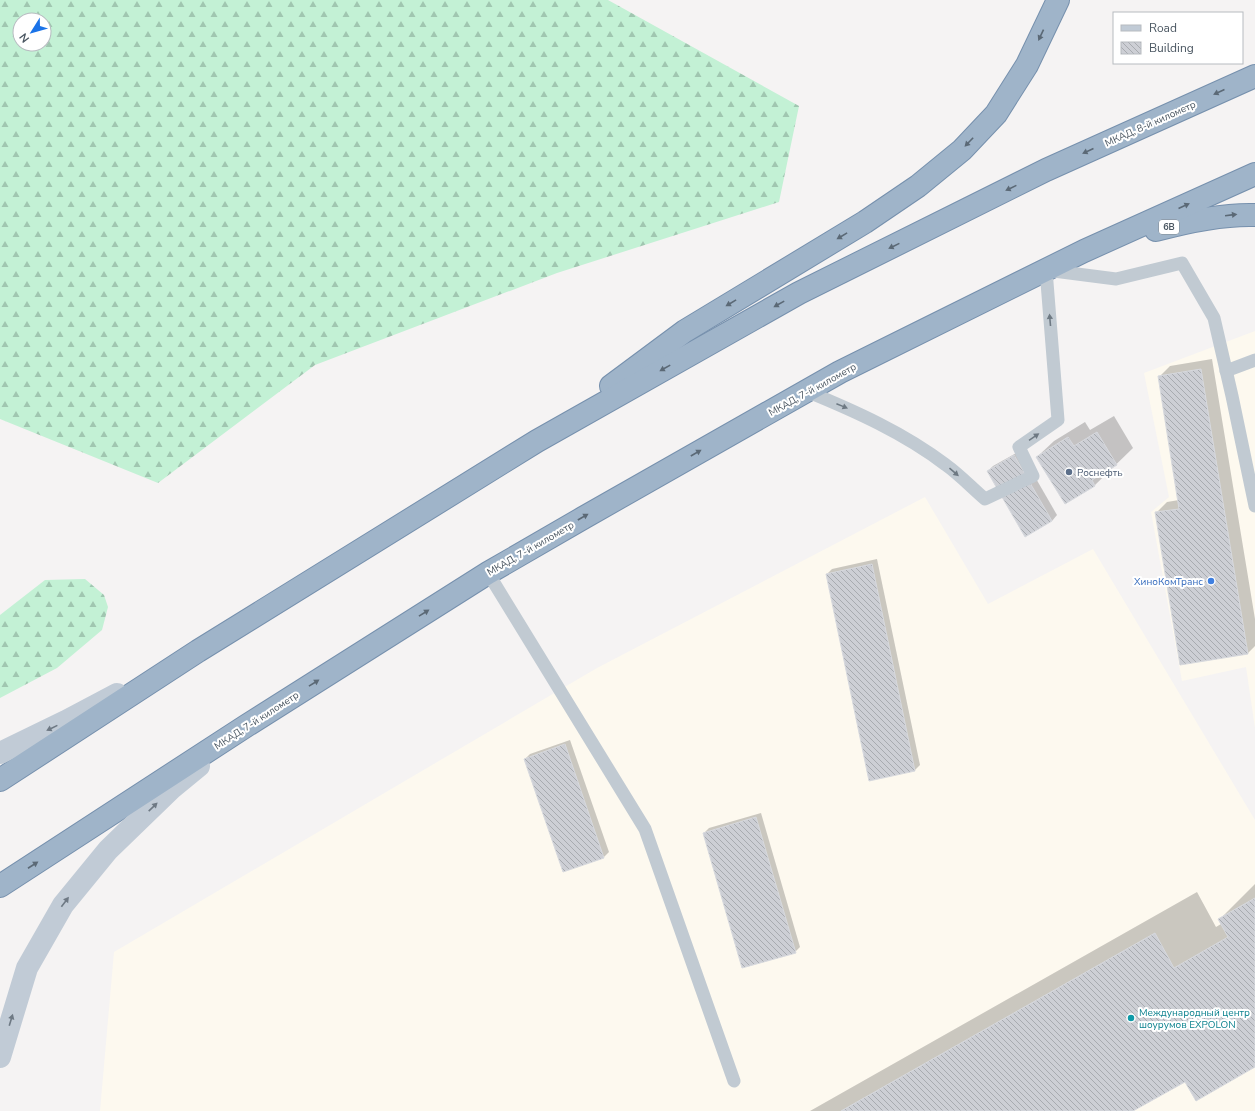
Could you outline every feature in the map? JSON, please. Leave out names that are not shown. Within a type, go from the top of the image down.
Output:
[{"type":"highway","points":[[0,780],[198,651],[537,441],[685,331],[865,222],[918,186],[962,150],[996,114],[1027,65],[1058,0]]},
{"type":"highway","name":"МКАД, 8-й километр","points":[[537,441],[799,293],[1046,170],[1255,76]]},
{"type":"highway","points":[[1084,251],[1255,174]]},
{"type":"highway","name":"6B","points":[[1084,251],[1185,222],[1236,214],[1255,215]]},
{"type":"highway","name":"МКАД, 7-й километр","points":[[0,886],[246,726],[488,573],[840,372],[1084,251]]},
{"type":"main road","points":[[0,753],[66,721],[198,651]]},
{"type":"main road","points":[[0,1057],[27,968],[63,905],[108,850],[171,789],[246,726]]},
{"type":"lane","points":[[806,391],[848,408],[906,438],[946,465],[985,499],[1033,476],[1019,447],[1058,420],[1046,270],[1116,279],[1182,263],[1214,318],[1255,506]]},
{"type":"lane","points":[[1226,372],[1255,360]]},
{"type":"lane","points":[[488,573],[645,829],[692,966],[734,1081]]},
{"type":"shaded area","points":[[1255,331],[1255,728],[1246,667],[1182,681],[1151,512],[1169,497],[1144,373]]},
{"type":"shaded area","points":[[925,497],[988,604],[1093,549],[1255,820],[1255,1111],[100,1111],[114,952],[597,668]]},
{"type":"green space","points":[[0,0],[608,0],[799,106],[779,202],[557,273],[315,365],[158,483],[0,419]]},
{"type":"green space","points":[[85,579],[104,595],[108,607],[102,630],[57,668],[0,698],[0,615],[45,580]]},
{"type":"building","points":[[1201,369],[1248,654],[1180,665],[1155,512],[1179,509],[1158,376]]},
{"type":"building","points":[[1097,432],[1117,465],[1092,480],[1095,486],[1065,504],[1036,457],[1068,437],[1074,446]]},
{"type":"building","points":[[1014,455],[1052,521],[1025,537],[987,471]]},
{"type":"building","points":[[872,564],[915,771],[869,781],[826,574]]},
{"type":"building","points":[[565,744],[604,858],[563,872],[524,759]]},
{"type":"building","points":[[756,817],[796,953],[742,968],[703,833]]},
{"type":"building","name":"Международный центр шоурумов EXPOLON","points":[[1255,898],[1255,1067],[1196,1101],[1185,1082],[1133,1111],[841,1111],[1155,933],[1174,968],[1228,937],[1218,919]]},
{"type":"place","name":"Роснефть","points":[[1069,472]]},
{"type":"place","name":"ХиноКомТранс","points":[[1211,581]]},
{"type":"place","name":"Международный центр шоурумов EXPOLON","points":[[1131,1018]]}]
